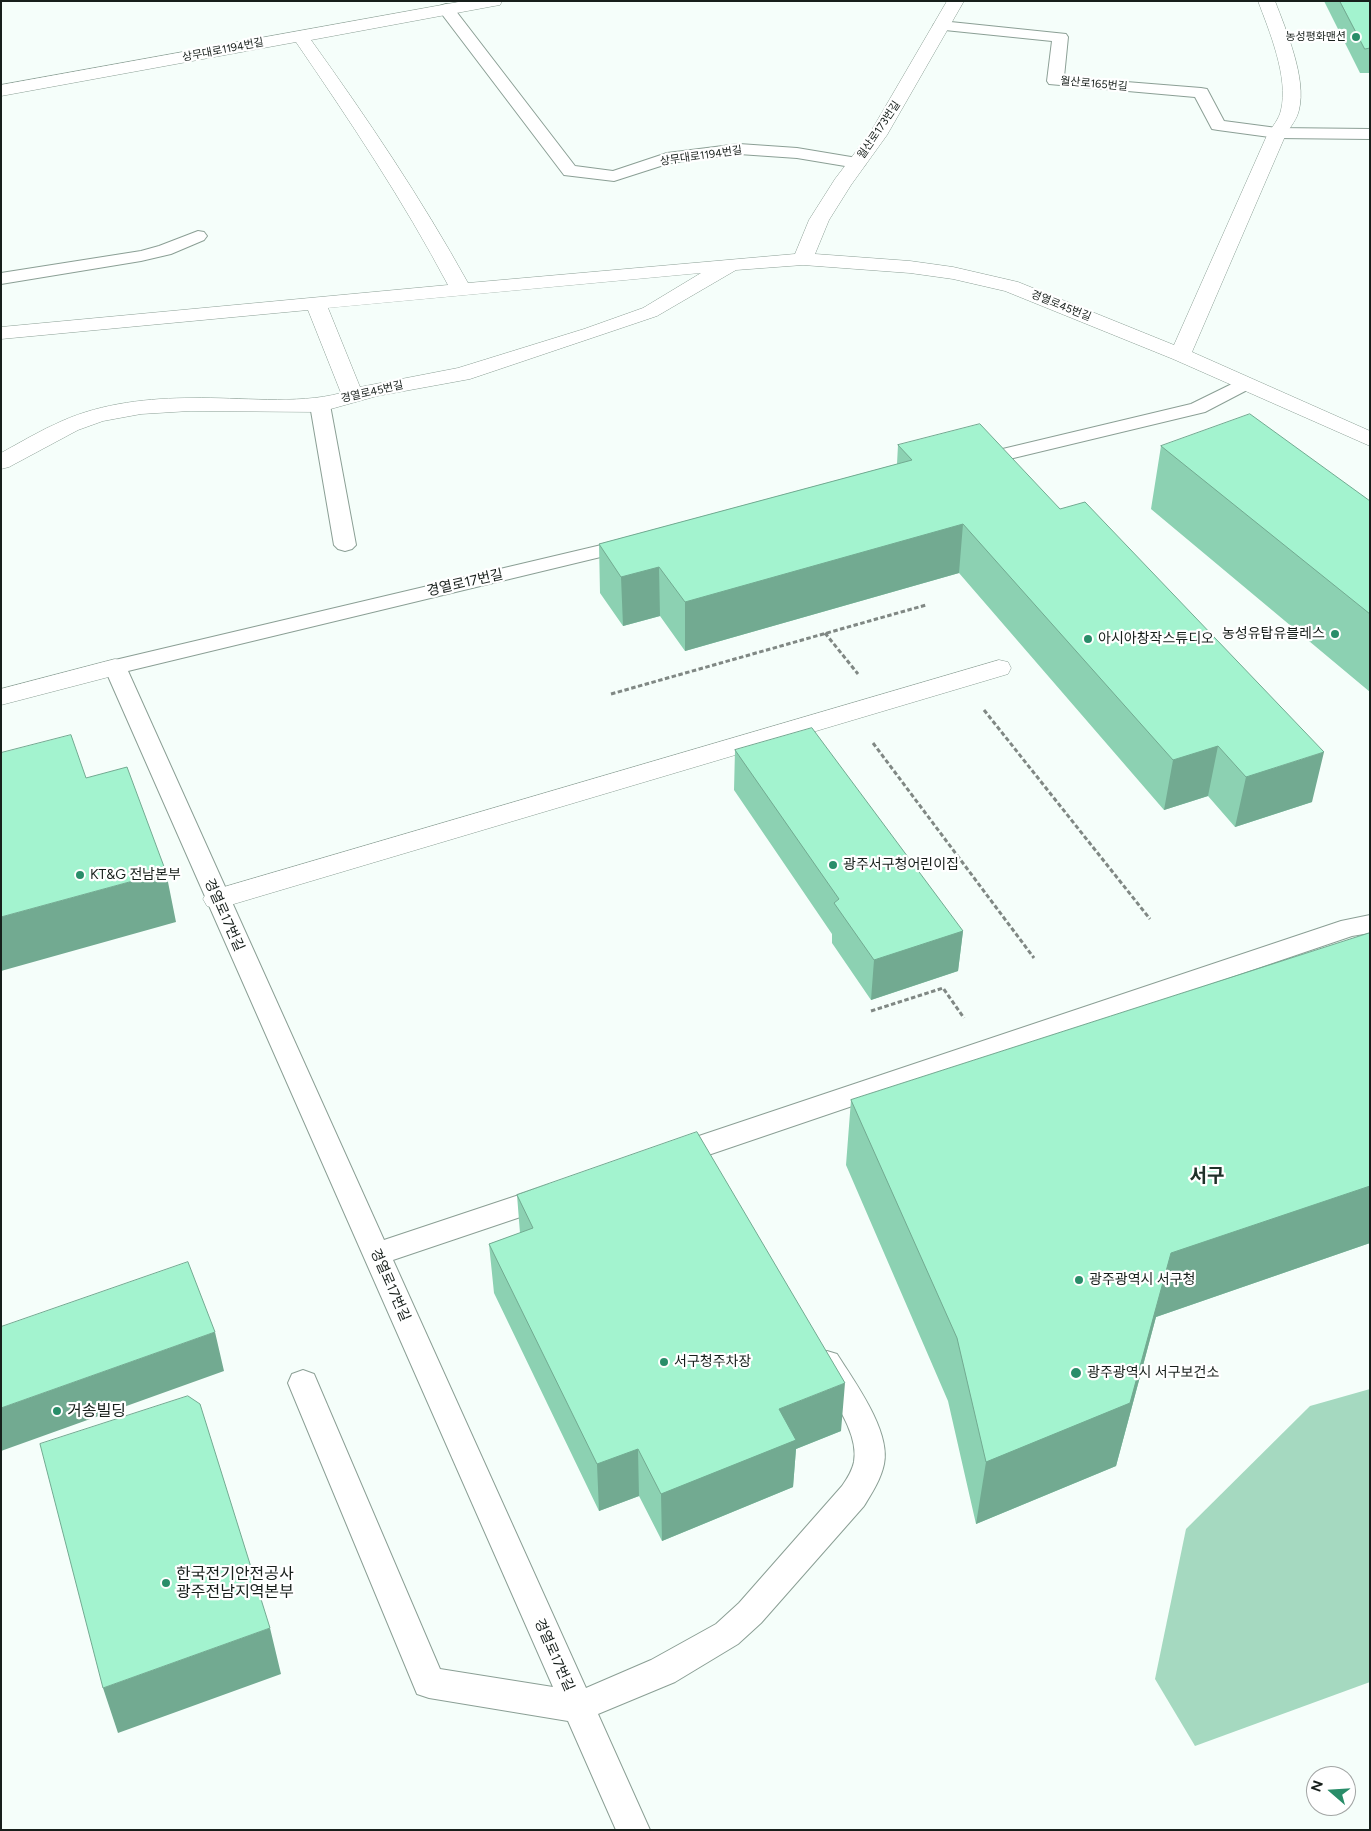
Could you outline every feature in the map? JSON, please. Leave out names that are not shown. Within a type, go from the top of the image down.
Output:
[{"type":"street","name":"상무대로1194번길","points":[[1,92],[494,1]]},
{"type":"street","name":"월산로173번길","points":[[803,259],[819,220],[878,135],[956,1]]},
{"type":"street","points":[[1180,356],[1277,133],[1285,122],[1291,107],[1293,89],[1279,38],[1266,1]]},
{"type":"street","points":[[300,36],[350,107],[436,241],[462,291]]},
{"type":"street","name":"경열로45번길","points":[[1,333],[462,291],[731,264],[803,259],[910,267],[953,273],[1011,286],[1180,356],[1370,439]]},
{"type":"street","name":"경열로45번길","points":[[1,462],[70,425],[98,415],[132,409],[190,404],[320,405],[353,396],[462,374],[650,312],[731,264]]},
{"type":"street","points":[[316,304],[353,396]]},
{"type":"street","points":[[1,697],[115,667]]},
{"type":"street","points":[[217,899],[999,668]]},
{"type":"lane","name":"상무대로1194번길","points":[[446,10],[570,171],[614,176],[667,158],[739,149],[797,153],[857,163]]},
{"type":"lane","name":"월산로165번길","points":[[941,26],[1060,37],[1055,81],[1201,93],[1218,125],[1277,133],[1370,134]]},
{"type":"lane","points":[[1,279],[141,256],[165,250],[198,236]]},
{"type":"lane","points":[[960,465],[1198,408],[1244,384]]},
{"type":"lane","points":[[320,405],[345,546]]},
{"type":"lane","name":"경열로17번길","points":[[633,1830],[115,667],[654,538]]},
{"type":"lane","points":[[647,1164],[1350,927],[1370,924]]},
{"type":"lane","points":[[704,1146],[719,1172]]},
{"type":"lane","points":[[376,1254],[571,1189]]},
{"type":"lane","points":[[303,1383],[428,1682],[578,1707],[663,1671],[727,1634],[750,1613],[853,1496],[865,1478],[870,1459],[869,1440],[812,1337]]},
{"type":"path","points":[[611,694],[926,604]]},
{"type":"path","points":[[826,633],[881,703]]},
{"type":"path","points":[[959,680],[1150,919]]},
{"type":"path","points":[[850,712],[1034,958]]},
{"type":"path","points":[[871,1011],[943,988],[986,1050]]},
{"type":"green space","points":[[1370,1389],[1370,1682],[1195,1746],[1155,1679],[1186,1529],[1310,1406]]},
{"type":"building","points":[[1340,1],[1370,1],[1370,48],[1365,49]]},
{"type":"building","points":[[1250,414],[1370,501],[1370,614],[1161,446]]},
{"type":"building","points":[[980,424],[1060,509],[1085,502],[1324,752],[1246,777],[1218,746],[1173,760],[963,524],[685,602],[659,567],[621,577],[599,544],[912,460],[898,445]]},
{"type":"building","points":[[812,728],[963,931],[874,960],[834,903],[839,899],[735,750]]},
{"type":"building","name":"KT&G 전남본부","points":[[71,735],[86,778],[127,767],[166,872],[1,917],[1,753]]},
{"type":"building","name":"광주광역시 서구청","points":[[1370,933],[1370,1186],[1171,1253],[1130,1403],[986,1462],[957,1338],[851,1100]]},
{"type":"building","name":"서구청주차장","points":[[697,1132],[845,1383],[779,1409],[796,1440],[661,1494],[638,1449],[597,1464],[489,1244],[533,1228],[517,1195]]},
{"type":"building","points":[[188,1262],[215,1332],[1,1408],[1,1327]]},
{"type":"building","name":"한국전기안전공사 광주전남지역본부","points":[[188,1396],[200,1404],[270,1628],[103,1688],[40,1444]]},
{"type":"place","name":"농성평화맨션","points":[[1356,37]]},
{"type":"place","name":"농성유탑유블레스","points":[[1335,634]]},
{"type":"place","name":"아시아창작스튜디오","points":[[1088,639]]},
{"type":"place","name":"광주서구청어린이집","points":[[833,865]]},
{"type":"place","name":"KT&G 전남본부","points":[[80,875]]},
{"type":"place","name":"광주광역시 서구청","points":[[1079,1280]]},
{"type":"place","name":"서구청주차장","points":[[664,1362]]},
{"type":"place","name":"광주광역시 서구보건소","points":[[1076,1373]]},
{"type":"place","name":"거송빌딩","points":[[57,1411]]},
{"type":"place","name":"한국전기안전공사 광주전남지역본부","points":[[166,1583]]},
{"type":"district","name":"서구","points":[[1207,1176]]}]
